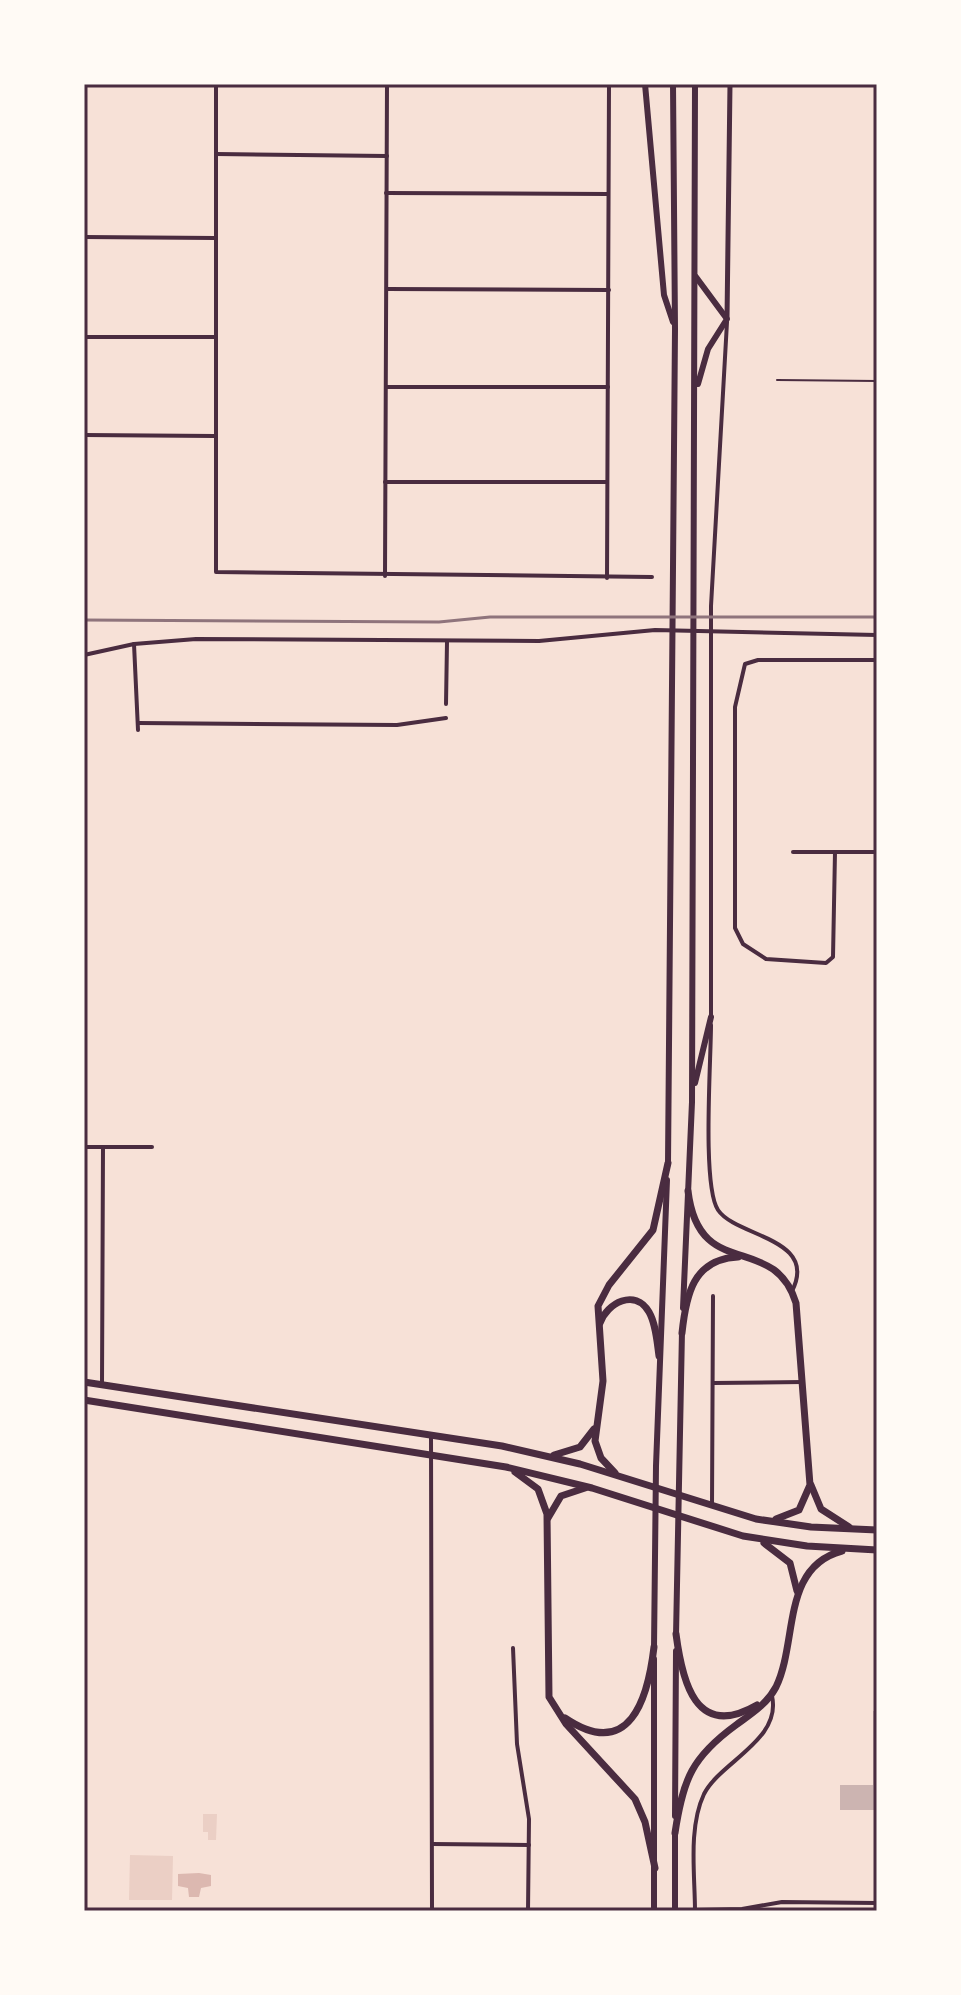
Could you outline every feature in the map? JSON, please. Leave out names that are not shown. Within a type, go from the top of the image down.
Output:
[{"type":"highway","points":[[541,1454],[576,1449],[588,1439],[595,1426],[603,1381],[599,1303],[653,1230],[668,1163]]},
{"type":"highway","points":[[688,1191],[694,1222],[704,1238],[718,1249],[752,1258],[774,1269],[792,1291],[798,1312],[810,1475],[806,1499],[796,1512],[779,1519],[756,1519]]},
{"type":"highway","points":[[682,1333],[690,1290],[699,1272],[724,1258],[752,1258]]},
{"type":"highway","points":[[599,1333],[602,1317],[610,1306],[625,1300],[636,1302],[651,1316],[659,1356]]},
{"type":"highway","points":[[84,1382],[541,1454],[756,1519],[877,1530]]},
{"type":"highway","points":[[84,1400],[506,1467],[592,1488],[771,1547],[788,1560],[796,1578],[796,1603]]},
{"type":"highway","points":[[595,1426],[601,1458],[624,1478]]},
{"type":"highway","points":[[506,1467],[532,1482],[540,1492],[547,1524],[547,1684],[555,1708],[635,1799],[645,1822],[655,1868]]},
{"type":"highway","points":[[810,1475],[821,1509],[837,1522],[862,1530]]},
{"type":"highway","points":[[547,1524],[553,1505],[561,1496],[577,1489],[592,1488]]},
{"type":"highway","points":[[743,1536],[877,1550]]},
{"type":"highway","points":[[675,1833],[683,1791],[694,1764],[708,1747],[758,1709],[779,1679],[803,1581],[816,1563],[831,1554],[854,1549]]},
{"type":"highway","points":[[676,1634],[687,1691],[703,1708],[716,1714],[735,1714],[754,1707],[771,1694]]},
{"type":"highway","points":[[555,1708],[569,1721],[593,1730],[607,1730],[625,1724],[644,1703],[654,1647]]},
{"type":"main road","points":[[645,84],[664,295],[675,329]]},
{"type":"main road","points":[[654,1911],[659,1356],[668,1163],[675,329],[673,84]]},
{"type":"main road","points":[[675,1911],[682,1333],[692,1102],[695,84]]},
{"type":"main road","points":[[695,404],[701,366],[727,319],[696,276]]},
{"type":"main road","points":[[692,1102],[699,1058],[711,1017]]},
{"type":"street","points":[[216,84],[216,572],[607,579],[652,577]]},
{"type":"street","points":[[385,576],[387,84]]},
{"type":"street","points":[[607,579],[609,84]]},
{"type":"street","points":[[730,84],[727,319],[710,644],[714,1203],[730,1223],[769,1237],[786,1251],[795,1273],[792,1291]]},
{"type":"street","points":[[216,154],[387,156]]},
{"type":"street","points":[[386,193],[609,194]]},
{"type":"street","points":[[84,237],[215,238]]},
{"type":"street","points":[[387,289],[609,290]]},
{"type":"street","points":[[84,337],[215,337]]},
{"type":"street","points":[[386,387],[608,387]]},
{"type":"street","points":[[84,435],[215,436]]},
{"type":"street","points":[[385,482],[607,482]]},
{"type":"street","points":[[84,655],[134,644],[196,639],[539,641],[655,630],[877,635]]},
{"type":"street","points":[[446,704],[447,642]]},
{"type":"street","points":[[134,644],[138,730]]},
{"type":"street","points":[[835,852],[833,957],[826,963],[775,963],[743,944],[735,928],[737,836],[733,765],[735,707],[741,672],[745,664],[767,659],[877,660]]},
{"type":"street","points":[[138,723],[397,725],[446,718]]},
{"type":"street","points":[[793,852],[877,852]]},
{"type":"street","points":[[84,1147],[152,1147]]},
{"type":"street","points":[[102,1384],[103,1147]]},
{"type":"street","points":[[710,1507],[713,1296]]},
{"type":"street","points":[[713,1383],[804,1382]]},
{"type":"street","points":[[431,1436],[432,1911]]},
{"type":"street","points":[[513,1648],[517,1738],[528,1810],[528,1911]]},
{"type":"street","points":[[771,1694],[772,1710],[760,1735],[720,1775],[702,1799],[695,1844],[695,1910],[742,1909],[782,1902],[877,1903]]},
{"type":"street","points":[[432,1844],[529,1845]]},
{"type":"lane","points":[[777,380],[877,381]]},
{"type":"shaded area","points":[[203,1814],[217,1814],[216,1840],[208,1840],[208,1832],[203,1832]]},
{"type":"shaded area","points":[[130,1855],[173,1856],[172,1900],[129,1900]]},
{"type":"shaded area","points":[[178,1874],[211,1875],[211,1886],[201,1888],[199,1897],[189,1897],[188,1888],[178,1886]]},
{"type":"building","points":[[873,1711],[877,1711],[877,1810],[840,1810],[840,1785],[873,1785]]},
{"type":"railway","points":[[84,620],[439,622],[490,617],[877,617]]}]
